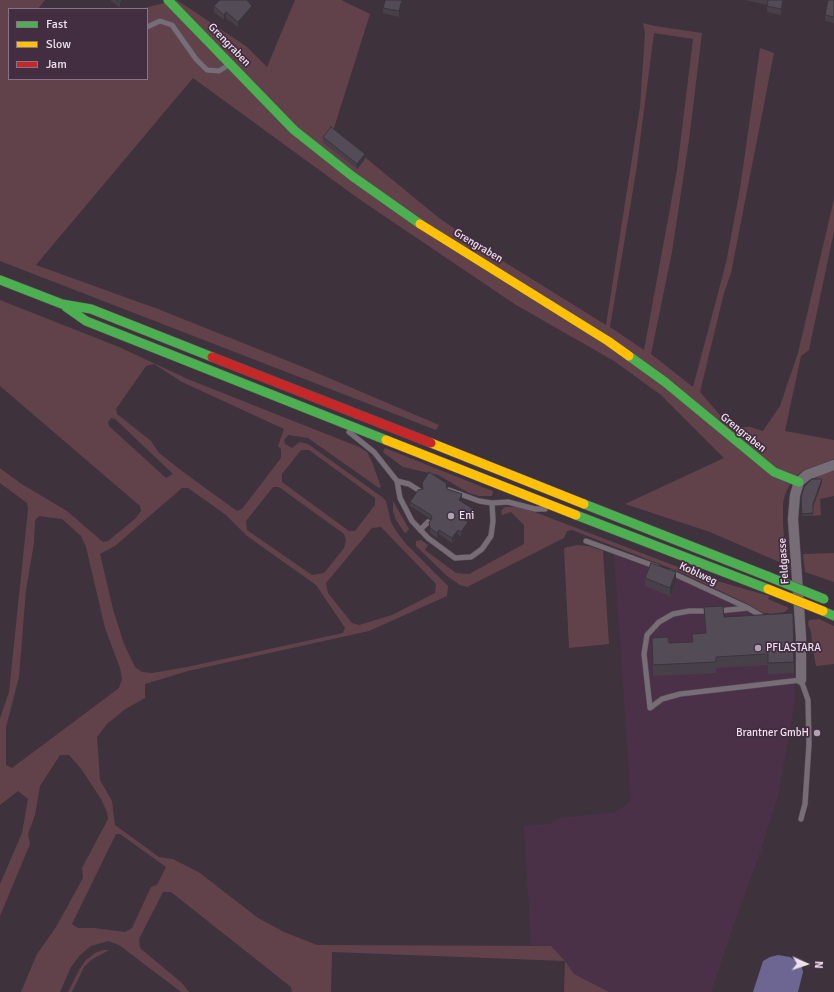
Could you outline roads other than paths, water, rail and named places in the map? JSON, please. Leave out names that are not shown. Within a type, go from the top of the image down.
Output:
[{"type":"main road","name":"Grengraben","points":[[168,0],[294,130],[352,176],[433,233],[608,341],[665,382],[737,444],[774,472],[799,482]]},
{"type":"main road","points":[[0,280],[62,304],[91,309],[834,603]]},
{"type":"main road","points":[[62,304],[86,321],[834,616]]},
{"type":"street","points":[[799,482],[807,475],[834,465]]},
{"type":"street","name":"Feldgasse","points":[[799,482],[794,495],[793,519],[796,614],[801,680]]},
{"type":"lane","points":[[148,27],[160,21],[172,25],[196,59],[207,70],[220,71],[230,63]]},
{"type":"lane","points":[[327,417],[368,445],[397,481],[400,498],[420,530],[455,558],[471,557],[482,549],[491,536],[493,521],[492,503]]},
{"type":"lane","points":[[397,481],[409,484],[420,491]]},
{"type":"lane","points":[[449,490],[479,501],[492,503],[508,502],[535,509],[560,509]]},
{"type":"lane","points":[[420,530],[428,522]]},
{"type":"lane","name":"Koblweg","points":[[586,541],[679,575],[748,608],[760,616],[771,619]]},
{"type":"lane","points":[[748,608],[689,611],[673,614],[659,622],[647,635],[644,654],[650,708],[662,699],[680,694],[801,680],[808,700],[809,744],[805,804],[801,819]]},
{"type":"place","name":"Eni","points":[[451,516]]},
{"type":"place","name":"PFLASTARA","points":[[758,648]]},
{"type":"place","name":"Brantner GmbH","points":[[817,733]]}]
